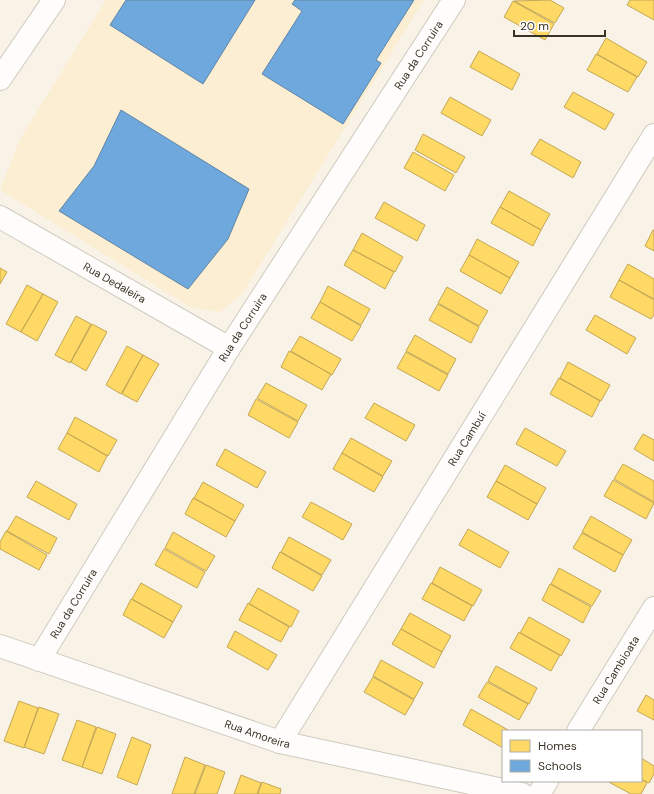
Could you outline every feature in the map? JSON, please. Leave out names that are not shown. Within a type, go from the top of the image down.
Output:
[{"type":"street","points":[[0,79],[54,0]]},
{"type":"street","name":"Rua da Corruira","points":[[39,660],[229,348],[454,0]]},
{"type":"street","name":"Rua Cambuí","points":[[280,742],[654,135]]},
{"type":"street","name":"Rua Dedaleira","points":[[0,217],[229,348]]},
{"type":"street","name":"Rua Cambioata","points":[[579,730],[654,608]]},
{"type":"street","name":"Rua Amoreira","points":[[0,646],[280,742],[522,794]]},
{"type":"street","points":[[539,794],[546,782]]},
{"type":"shaded area","points":[[106,0],[424,0],[242,294],[220,312],[190,307],[0,190],[20,139]]},
{"type":"building: Homes","points":[[550,0],[564,8],[555,23],[514,1]]},
{"type":"building: Homes","points":[[630,0],[654,0],[654,20],[627,5]]},
{"type":"building: Homes","points":[[513,1],[554,24],[545,40],[504,17]]},
{"type":"building: Homes","points":[[606,38],[647,62],[638,77],[597,54]]},
{"type":"building: Homes","points":[[479,51],[520,74],[512,90],[470,67]]},
{"type":"building: Homes","points":[[596,54],[637,77],[628,92],[587,70]]},
{"type":"building: Homes","points":[[573,92],[614,114],[605,130],[564,107]]},
{"type":"building: Homes","points":[[450,97],[491,120],[482,136],[441,113]]},
{"type":"building: Homes","points":[[423,134],[465,157],[456,173],[415,150]]},
{"type":"building: Homes","points":[[540,139],[581,162],[573,178],[531,154]]},
{"type":"building: Homes","points":[[413,152],[454,175],[445,191],[404,168]]},
{"type":"building: Homes","points":[[509,191],[550,214],[541,230],[500,207]]},
{"type":"building: Homes","points":[[384,202],[425,225],[417,241],[375,218]]},
{"type":"building: Homes","points":[[500,207],[541,230],[533,246],[491,223]]},
{"type":"building: Homes","points":[[654,230],[654,251],[645,246]]},
{"type":"building: Homes","points":[[362,233],[403,257],[395,272],[353,250]]},
{"type":"building: Homes","points":[[477,239],[519,262],[510,278],[469,255]]},
{"type":"building: Homes","points":[[353,250],[394,272],[385,289],[344,265]]},
{"type":"building: Homes","points":[[469,255],[510,278],[501,294],[460,271]]},
{"type":"building: Homes","points":[[628,264],[654,279],[654,299],[619,280]]},
{"type":"building: Homes","points":[[0,268],[7,272],[0,284]]},
{"type":"building: Homes","points":[[619,280],[654,300],[654,315],[651,319],[610,297]]},
{"type":"building: Homes","points":[[27,285],[43,294],[21,332],[6,324]]},
{"type":"building: Homes","points":[[328,286],[370,309],[361,325],[320,302]]},
{"type":"building: Homes","points":[[447,287],[488,311],[479,326],[438,303]]},
{"type":"building: Homes","points":[[43,294],[58,302],[37,341],[21,332]]},
{"type":"building: Homes","points":[[320,302],[361,326],[352,341],[311,318]]},
{"type":"building: Homes","points":[[438,304],[479,327],[471,343],[429,320]]},
{"type":"building: Homes","points":[[595,315],[636,338],[627,354],[586,330]]},
{"type":"building: Homes","points":[[76,316],[91,324],[70,363],[55,355]]},
{"type":"building: Homes","points":[[92,324],[107,332],[86,371],[71,362]]},
{"type":"building: Homes","points":[[415,335],[456,359],[448,374],[406,351]]},
{"type":"building: Homes","points":[[300,336],[341,359],[332,375],[291,351]]},
{"type":"building: Homes","points":[[127,346],[143,355],[121,394],[106,385]]},
{"type":"building: Homes","points":[[289,351],[331,374],[322,390],[281,367]]},
{"type":"building: Homes","points":[[406,352],[448,375],[439,391],[397,368]]},
{"type":"building: Homes","points":[[143,355],[159,364],[137,402],[122,394]]},
{"type":"building: Homes","points":[[568,362],[610,385],[601,401],[560,378]]},
{"type":"building: Homes","points":[[559,378],[600,401],[592,417],[550,394]]},
{"type":"building: Homes","points":[[266,383],[307,405],[298,421],[257,398]]},
{"type":"building: Homes","points":[[256,399],[298,422],[289,438],[248,415]]},
{"type":"building: Homes","points":[[374,403],[415,425],[406,441],[365,418]]},
{"type":"building: Homes","points":[[75,417],[117,440],[108,456],[67,433]]},
{"type":"building: Homes","points":[[525,428],[566,451],[557,466],[516,444]]},
{"type":"building: Homes","points":[[67,433],[107,456],[99,472],[58,449]]},
{"type":"building: Homes","points":[[643,434],[654,440],[654,461],[634,449]]},
{"type":"building: Homes","points":[[351,438],[392,461],[383,476],[342,453]]},
{"type":"building: Homes","points":[[225,449],[266,472],[257,488],[216,465]]},
{"type":"building: Homes","points":[[342,453],[383,477],[374,492],[333,469]]},
{"type":"building: Homes","points":[[623,464],[654,481],[654,502],[614,479]]},
{"type":"building: Homes","points":[[505,465],[546,488],[537,504],[496,481]]},
{"type":"building: Homes","points":[[613,480],[654,503],[646,519],[604,496]]},
{"type":"building: Homes","points":[[36,481],[77,504],[69,520],[27,497]]},
{"type":"building: Homes","points":[[496,481],[537,504],[528,520],[487,497]]},
{"type":"building: Homes","points":[[203,482],[244,505],[235,521],[194,498]]},
{"type":"building: Homes","points":[[193,498],[235,521],[226,537],[185,514]]},
{"type":"building: Homes","points":[[311,502],[352,524],[343,540],[302,517]]},
{"type":"building: Homes","points":[[16,516],[57,538],[49,554],[7,531]]},
{"type":"building: Homes","points":[[591,516],[632,540],[623,555],[582,532]]},
{"type":"building: Homes","points":[[468,529],[509,552],[500,568],[459,545]]},
{"type":"building: Homes","points":[[6,531],[47,555],[39,570],[0,549],[0,542]]},
{"type":"building: Homes","points":[[173,532],[215,556],[206,571],[165,548]]},
{"type":"building: Homes","points":[[582,533],[623,555],[615,572],[573,548]]},
{"type":"building: Homes","points":[[289,537],[331,560],[322,575],[281,552]]},
{"type":"building: Homes","points":[[164,549],[205,572],[197,588],[155,565]]},
{"type":"building: Homes","points":[[280,552],[322,576],[313,591],[272,568]]},
{"type":"building: Homes","points":[[440,567],[482,590],[473,606],[432,583]]},
{"type":"building: Homes","points":[[559,568],[601,591],[592,606],[551,584]]},
{"type":"building: Homes","points":[[141,583],[182,606],[173,622],[132,599]]},
{"type":"building: Homes","points":[[431,583],[472,606],[464,621],[422,599]]},
{"type":"building: Homes","points":[[550,584],[591,607],[583,623],[542,600]]},
{"type":"building: Homes","points":[[258,588],[299,611],[291,627],[249,604]]},
{"type":"building: Homes","points":[[131,599],[173,622],[164,638],[123,615]]},
{"type":"building: Homes","points":[[248,603],[289,627],[281,642],[239,620]]},
{"type":"building: Homes","points":[[410,613],[451,636],[442,652],[401,629]]},
{"type":"building: Homes","points":[[529,617],[570,640],[561,656],[520,633]]},
{"type":"building: Homes","points":[[401,629],[442,652],[434,668],[392,644]]},
{"type":"building: Homes","points":[[235,631],[277,655],[268,670],[227,647]]},
{"type":"building: Homes","points":[[519,632],[560,655],[551,671],[510,648]]},
{"type":"building: Homes","points":[[381,660],[423,683],[414,699],[373,676]]},
{"type":"building: Homes","points":[[496,666],[537,688],[529,704],[488,681]]},
{"type":"building: Homes","points":[[373,677],[414,700],[405,715],[364,692]]},
{"type":"building: Homes","points":[[487,682],[528,704],[519,720],[478,697]]},
{"type":"building: Homes","points":[[646,695],[654,700],[654,720],[637,711]]},
{"type":"building: Homes","points":[[19,701],[38,708],[24,748],[4,741]]},
{"type":"building: Homes","points":[[39,707],[59,714],[44,754],[24,747]]},
{"type":"building: Homes","points":[[471,709],[508,730],[502,730],[502,747],[463,725]]},
{"type":"building: Homes","points":[[77,720],[96,727],[82,767],[62,760]]},
{"type":"building: Homes","points":[[97,727],[116,734],[102,774],[82,767]]},
{"type":"building: Homes","points":[[132,737],[151,745],[137,785],[117,777]]},
{"type":"building: Homes","points":[[185,757],[205,765],[194,794],[172,794]]},
{"type":"building: Homes","points":[[642,759],[654,766],[654,774],[649,783],[642,780]]},
{"type":"building: Homes","points":[[206,765],[225,772],[217,794],[195,794]]},
{"type":"building: Homes","points":[[241,775],[261,783],[257,794],[234,794]]},
{"type":"building: Homes","points":[[642,780],[647,783],[641,794],[631,794],[609,782],[642,782]]},
{"type":"building: Homes","points":[[262,782],[281,789],[280,794],[258,794]]},
{"type":"building: Schools","points":[[126,0],[255,0],[203,84],[110,25]]},
{"type":"building: Schools","points":[[295,0],[414,0],[376,60],[381,63],[343,124],[262,74],[302,11],[292,4]]},
{"type":"building: Schools","points":[[121,110],[249,189],[228,239],[188,289],[59,211],[94,166]]}]
